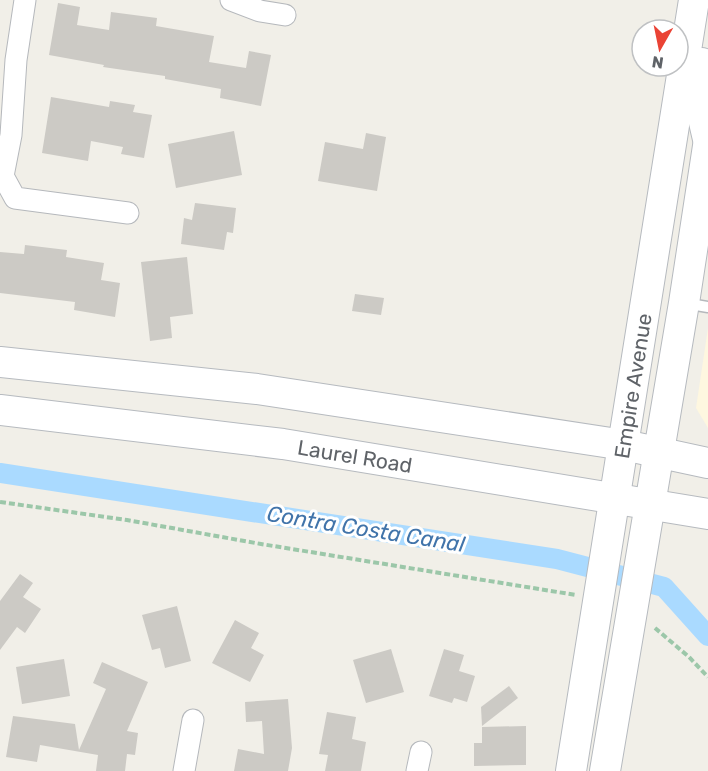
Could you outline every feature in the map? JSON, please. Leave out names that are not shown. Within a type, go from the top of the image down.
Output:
[{"type":"main road","name":"Empire Avenue","points":[[571,771],[589,595],[608,552],[694,0]]},
{"type":"main road","points":[[702,0],[708,10]]},
{"type":"main road","points":[[708,27],[697,92],[708,139]]},
{"type":"main road","name":"Empire Avenue","points":[[605,771],[659,452],[696,305],[708,146]]},
{"type":"main road","points":[[0,362],[257,388],[624,445],[708,463]]},
{"type":"main road","name":"Laurel Road","points":[[0,410],[283,444],[708,514]]},
{"type":"street","points":[[25,0],[16,60],[11,135],[3,176],[15,198],[128,213]]},
{"type":"street","points":[[231,0],[260,11],[285,15]]},
{"type":"street","points":[[184,771],[192,720]]},
{"type":"path","points":[[0,502],[116,518],[261,544],[589,595]]},
{"type":"path","points":[[655,628],[708,677]]},
{"type":"shaded area","points":[[708,328],[708,428],[696,408]]},
{"type":"building","points":[[58,3],[80,7],[77,25],[109,30],[111,12],[157,18],[156,26],[214,36],[209,62],[246,68],[249,51],[271,55],[261,106],[220,98],[221,89],[165,79],[165,76],[103,67],[104,65],[49,55]]},
{"type":"building","points":[[51,97],[109,107],[110,101],[135,105],[133,112],[152,115],[144,158],[121,154],[123,147],[91,141],[88,161],[42,153]]},
{"type":"building","points":[[234,131],[242,175],[176,188],[168,144]]},
{"type":"building","points":[[366,133],[386,137],[377,191],[318,181],[325,142],[363,149]]},
{"type":"building","points":[[195,203],[236,208],[233,233],[227,232],[224,250],[181,244],[184,218],[192,220]]},
{"type":"building","points":[[25,245],[67,250],[66,257],[104,263],[101,280],[120,283],[115,317],[74,310],[75,302],[0,293],[0,252],[24,254]]},
{"type":"building","points":[[187,257],[193,314],[170,317],[172,338],[150,341],[141,262]]},
{"type":"building","points":[[355,294],[384,298],[381,315],[352,311]]},
{"type":"building","points":[[20,574],[33,583],[23,597],[41,609],[25,633],[17,627],[0,650],[0,601]]},
{"type":"building","points":[[177,606],[191,661],[165,668],[160,648],[152,650],[142,615]]},
{"type":"building","points":[[235,620],[259,633],[251,648],[264,655],[250,682],[212,663]]},
{"type":"building","points":[[391,649],[404,692],[366,703],[353,660]]},
{"type":"building","points":[[444,649],[464,655],[459,671],[475,676],[467,702],[454,698],[452,703],[429,696]]},
{"type":"building","points":[[64,659],[70,696],[22,704],[16,667]]},
{"type":"building","points":[[102,662],[148,682],[127,731],[138,733],[135,755],[127,754],[125,771],[96,771],[98,755],[40,745],[37,762],[6,757],[13,716],[75,724],[79,750],[106,689],[93,683]]},
{"type":"building","points":[[509,686],[518,698],[482,726],[481,707]]},
{"type":"building","points":[[288,699],[292,748],[288,771],[234,771],[238,749],[264,754],[262,721],[246,722],[245,702]]},
{"type":"building","points":[[327,712],[356,717],[352,739],[366,742],[361,771],[325,771],[328,755],[319,754]]},
{"type":"building","points":[[526,726],[526,765],[474,766],[474,743],[482,743],[482,727]]},
{"type":"waterway","name":"Contra Costa Canal","points":[[0,473],[557,559],[664,587],[708,636]]}]
